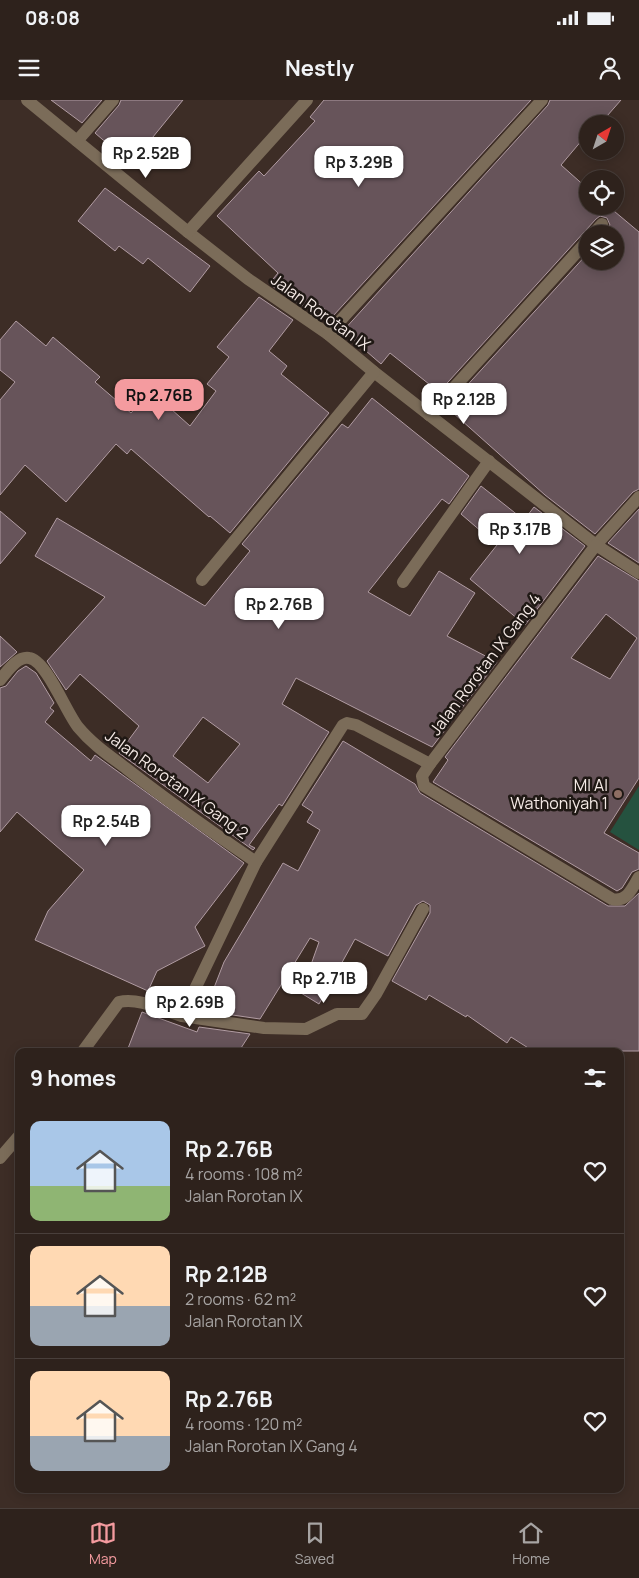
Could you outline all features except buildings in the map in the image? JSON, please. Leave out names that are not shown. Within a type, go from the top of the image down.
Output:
[{"type":"street","name":"Jalan Rorotan IX","points":[[27,100],[248,279],[328,334],[596,545]]},
{"type":"street","points":[[77,141],[113,100]]},
{"type":"street","points":[[188,232],[306,100]]},
{"type":"street","points":[[328,334],[542,100]]},
{"type":"street","points":[[429,415],[579,250]]},
{"type":"street","points":[[202,580],[374,372]]},
{"type":"street","points":[[403,582],[488,461]]},
{"type":"street","points":[[639,497],[596,545],[639,573]]},
{"type":"street","name":"Jalan Rorotan IX Gang 4","points":[[430,764],[596,545]]},
{"type":"street","name":"Jalan Rorotan IX Gang 2","points":[[0,680],[17,662],[30,658],[46,670],[67,713],[86,737],[166,800],[256,862]]},
{"type":"street","points":[[182,1016],[256,862],[340,728],[352,724],[430,764],[422,776],[424,786],[612,899],[618,901],[625,898],[639,877]]},
{"type":"street","points":[[85,1048],[119,1002],[128,1000],[182,1016],[264,1028],[306,1029],[337,1014],[362,1014],[376,994],[422,909]]},
{"type":"street","points":[[0,1158],[15,1141]]},
{"type":"green space","points":[[639,786],[639,850],[610,832]]},
{"type":"place","name":"MI Al Wathoniyah 1","points":[[618,794]]}]
